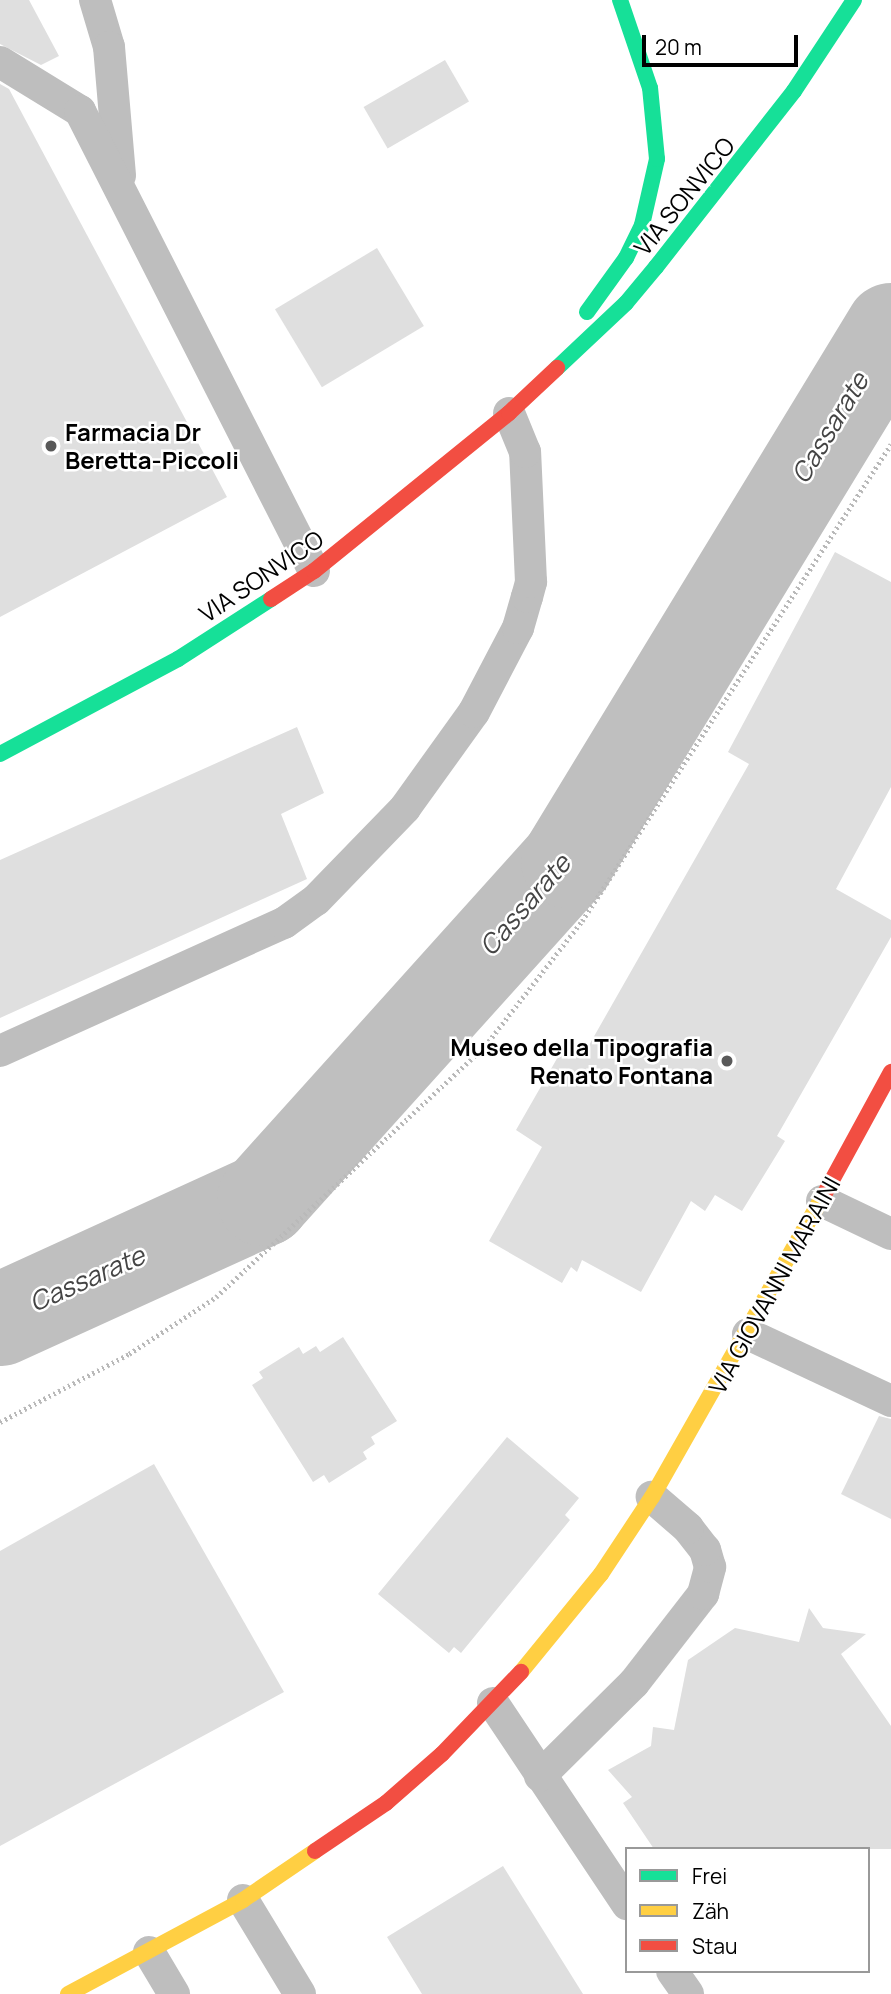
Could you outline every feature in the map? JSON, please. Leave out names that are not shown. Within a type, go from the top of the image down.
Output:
[{"type":"street","name":"VIA SONVICO","points":[[516,405],[626,258],[650,195],[657,159],[654,113],[620,0]]},
{"type":"street","name":"VIA SONVICO","points":[[0,754],[178,659],[314,571],[516,405],[626,303],[656,268],[794,91],[854,0]]},
{"type":"street","name":"VIA GIOVANNI MARAINI","points":[[68,1994],[243,1900],[386,1803],[493,1703],[565,1623],[652,1497],[748,1334],[891,1072]]},
{"type":"lane","points":[[95,0],[109,47],[121,191]]},
{"type":"lane","points":[[0,62],[80,111],[314,571]]},
{"type":"lane","points":[[0,1051],[284,923],[316,900],[405,808],[474,712],[518,628],[527,597],[531,582],[525,452],[516,405]]},
{"type":"lane","points":[[822,1201],[891,1234]]},
{"type":"lane","points":[[748,1334],[891,1401]]},
{"type":"lane","points":[[540,1776],[635,1683],[706,1587],[710,1567],[705,1550],[688,1528],[652,1497]]},
{"type":"lane","points":[[493,1703],[625,1901]]},
{"type":"lane","points":[[243,1900],[300,1994]]},
{"type":"lane","points":[[149,1952],[174,1994]]},
{"type":"lane","points":[[673,1973],[688,1994]]},
{"type":"path","points":[[0,1422],[129,1354],[216,1297],[485,1046],[582,921],[891,444]]},
{"type":"building","points":[[0,0],[29,0],[59,56],[41,65],[0,44]]},
{"type":"building","points":[[445,60],[469,102],[388,149],[364,107]]},
{"type":"building","points":[[0,84],[9,89],[227,497],[0,617]]},
{"type":"building","points":[[377,248],[424,326],[322,387],[275,309]]},
{"type":"building","points":[[835,552],[891,582],[891,787],[836,889],[891,920],[891,937],[777,1136],[785,1141],[742,1211],[715,1195],[705,1211],[691,1201],[641,1292],[582,1260],[577,1272],[571,1267],[562,1283],[489,1241],[542,1147],[516,1130],[559,1055],[566,1058],[573,1048],[584,1054],[749,764],[728,752]]},
{"type":"building","points":[[297,727],[324,793],[281,814],[307,879],[0,1018],[0,860]]},
{"type":"building","points":[[343,1337],[397,1421],[371,1437],[375,1444],[363,1452],[367,1459],[329,1483],[324,1475],[313,1482],[252,1385],[263,1378],[259,1372],[299,1347],[303,1354],[316,1346],[320,1352]]},
{"type":"building","points":[[879,1416],[891,1419],[891,1519],[841,1494]]},
{"type":"building","points":[[507,1437],[579,1498],[565,1515],[570,1520],[461,1653],[454,1647],[449,1653],[378,1594]]},
{"type":"building","points":[[154,1464],[284,1692],[0,1846],[0,1551]]},
{"type":"building","points":[[809,1608],[823,1628],[866,1634],[841,1654],[891,1726],[891,1849],[653,1847],[623,1803],[632,1797],[608,1770],[651,1746],[653,1727],[674,1730],[688,1660],[735,1628],[799,1642]]},
{"type":"building","points":[[503,1866],[583,1994],[422,1994],[387,1937]]},
{"type":"waterway","name":"Cassarate","points":[[0,1319],[263,1199],[567,861],[891,329]]},
{"type":"traffic: fast","points":[[587,312],[626,258],[642,225],[657,159],[650,88],[620,0]]},
{"type":"traffic: fast","points":[[557,368],[626,303],[656,267],[794,91],[854,0]]},
{"type":"traffic: fast","points":[[0,754],[178,659],[271,599]]},
{"type":"traffic: slow","points":[[521,1672],[601,1574],[652,1497],[825,1193]]},
{"type":"traffic: slow","points":[[68,1994],[243,1900],[315,1851]]},
{"type":"traffic: jam","points":[[271,599],[314,571],[509,413],[557,368]]},
{"type":"traffic: jam","points":[[825,1193],[891,1072]]},
{"type":"traffic: jam","points":[[315,1851],[386,1803],[442,1754],[521,1672]]},
{"type":"place","name":"Farmacia Dr Beretta-Piccoli","points":[[51,446]]},
{"type":"place","name":"Museo della Tipografia Renato Fontana","points":[[727,1061]]}]
